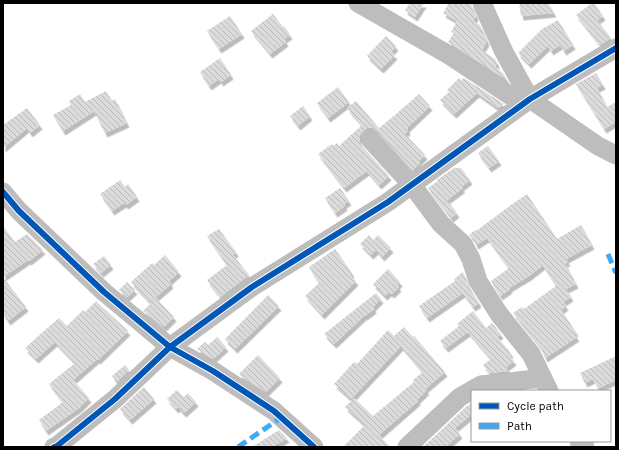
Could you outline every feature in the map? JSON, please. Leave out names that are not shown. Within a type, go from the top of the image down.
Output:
[{"type":"street","points":[[358,3],[449,55],[598,146],[616,155]]},
{"type":"street","points":[[482,3],[526,102]]},
{"type":"street","points":[[54,447],[115,399],[170,347],[252,287],[388,202],[526,102],[616,48]]},
{"type":"street","points":[[370,139],[412,185],[441,224],[463,244],[471,259],[478,281],[500,314],[531,354],[546,384],[481,385],[472,390]]},
{"type":"street","points":[[3,192],[19,211],[104,292],[170,347],[213,372],[274,411],[314,447]]},
{"type":"street","points":[[407,447],[460,397],[471,391]]},
{"type":"building","points":[[410,3],[424,3],[415,17],[405,10]]},
{"type":"building","points":[[449,3],[471,4],[476,16],[473,21],[480,25],[487,41],[482,50],[495,59],[497,63],[495,67],[503,73],[507,80],[448,42],[454,33],[451,32],[457,21],[443,13]]},
{"type":"building","points":[[519,3],[548,3],[554,13],[521,16]]},
{"type":"building","points":[[594,3],[603,16],[597,20],[611,38],[600,45],[576,15]]},
{"type":"building","points":[[273,14],[290,35],[284,39],[286,42],[270,54],[251,31]]},
{"type":"building","points":[[230,16],[242,34],[219,49],[207,31]]},
{"type":"building","points":[[558,20],[573,45],[564,51],[560,45],[551,51],[548,46],[529,64],[518,53],[542,29]]},
{"type":"building","points":[[386,36],[396,46],[391,52],[395,55],[381,69],[367,56]]},
{"type":"building","points":[[220,58],[231,75],[221,82],[219,79],[209,86],[200,72]]},
{"type":"building","points":[[596,73],[603,85],[597,88],[607,107],[616,102],[616,122],[604,129],[576,84]]},
{"type":"building","points":[[459,78],[461,80],[464,78],[504,104],[498,108],[477,93],[454,114],[440,100],[449,92],[447,90]]},
{"type":"building","points":[[338,87],[349,102],[328,118],[317,103]]},
{"type":"building","points":[[106,91],[112,101],[115,99],[127,123],[105,133],[94,111],[63,131],[53,115],[71,105],[69,101],[80,94],[85,102]]},
{"type":"building","points":[[419,94],[430,106],[407,128],[408,130],[405,134],[425,155],[418,162],[420,163],[413,170],[378,132],[373,128],[367,128],[360,135],[359,142],[389,176],[379,185],[367,171],[344,188],[318,154],[332,144],[333,146],[337,143],[339,146],[362,125],[347,108],[356,101],[379,128]]},
{"type":"building","points":[[303,106],[310,116],[298,126],[290,116]]},
{"type":"building","points":[[27,108],[40,125],[30,133],[27,128],[3,148],[3,125]]},
{"type":"building","points":[[488,146],[499,161],[489,168],[478,153]]},
{"type":"building","points":[[454,168],[461,168],[470,180],[461,187],[463,188],[447,200],[457,213],[451,218],[428,188]]},
{"type":"building","points":[[120,180],[125,187],[128,184],[137,197],[126,205],[124,203],[112,211],[100,194]]},
{"type":"building","points":[[340,188],[349,201],[335,213],[325,198]]},
{"type":"building","points":[[527,194],[557,239],[581,225],[592,245],[566,259],[568,262],[565,263],[576,284],[566,289],[571,297],[563,302],[566,306],[561,310],[576,332],[574,333],[577,337],[545,358],[540,347],[513,313],[522,307],[524,309],[556,286],[543,265],[529,276],[509,288],[510,289],[500,296],[491,281],[509,268],[487,238],[476,245],[469,235]]},
{"type":"building","points":[[3,226],[15,242],[27,234],[43,250],[29,261],[28,260],[3,277]]},
{"type":"building","points":[[219,229],[236,252],[233,255],[249,275],[220,297],[207,280],[227,265],[207,236]]},
{"type":"building","points":[[369,235],[373,240],[378,235],[391,248],[382,257],[376,250],[371,255],[360,244]]},
{"type":"building","points":[[335,249],[352,273],[350,275],[356,281],[322,315],[305,296],[319,283],[309,267]]},
{"type":"building","points":[[165,255],[179,272],[169,281],[171,284],[150,302],[131,282],[152,263],[154,265]]},
{"type":"building","points":[[104,256],[111,265],[101,273],[93,264]]},
{"type":"building","points":[[388,269],[400,282],[397,285],[399,287],[392,294],[389,292],[385,296],[373,284]]},
{"type":"building","points":[[463,272],[469,287],[479,303],[473,307],[463,293],[427,318],[419,306],[455,281],[454,279]]},
{"type":"building","points":[[3,277],[26,307],[8,321],[3,314]]},
{"type":"building","points":[[127,282],[135,290],[127,297],[119,290]]},
{"type":"building","points":[[376,293],[381,299],[373,307],[374,309],[365,315],[334,344],[324,334]]},
{"type":"building","points":[[268,295],[279,306],[235,349],[225,339]]},
{"type":"building","points":[[156,298],[174,317],[164,327],[143,311]]},
{"type":"building","points":[[96,301],[128,331],[98,360],[97,359],[73,380],[89,398],[79,408],[46,431],[39,420],[63,402],[49,384],[75,363],[55,342],[36,359],[25,348],[59,318],[67,326],[83,310],[85,312]]},
{"type":"building","points":[[473,311],[486,328],[492,323],[501,334],[497,337],[511,353],[509,355],[514,361],[506,367],[508,370],[507,371],[490,373],[483,365],[491,359],[468,332],[446,348],[440,341],[459,326],[457,324]]},
{"type":"building","points":[[404,327],[413,337],[414,336],[445,372],[425,389],[427,390],[417,400],[418,401],[379,435],[390,447],[343,447],[365,425],[345,407],[354,398],[373,416],[414,382],[413,380],[423,372],[401,346],[351,399],[334,384],[354,362],[357,364],[388,330],[394,336]]},
{"type":"building","points":[[217,337],[226,347],[213,359],[197,349],[205,342],[208,345]]},
{"type":"building","points":[[258,355],[280,378],[266,392],[239,374]]},
{"type":"building","points":[[616,356],[616,380],[598,388],[593,379],[585,383],[580,373]]},
{"type":"building","points":[[125,365],[129,370],[117,382],[112,376]]},
{"type":"building","points":[[144,387],[154,399],[130,420],[120,409]]},
{"type":"building","points":[[177,390],[184,397],[188,393],[196,402],[184,413],[178,407],[176,409],[167,399]]},
{"type":"building","points":[[471,404],[471,415],[455,428],[460,434],[445,447],[423,447]]},
{"type":"building","points":[[279,430],[287,438],[272,447],[252,447]]},
{"type":"marked path","points":[[608,254],[616,273]]},
{"type":"marked path","points":[[238,447],[282,417]]},
{"type":"cycle path","points":[[54,447],[115,399],[170,347],[252,287],[388,202],[530,99],[616,48]]},
{"type":"cycle path","points":[[3,192],[19,211],[104,292],[170,347],[213,371],[274,411],[314,447]]}]
